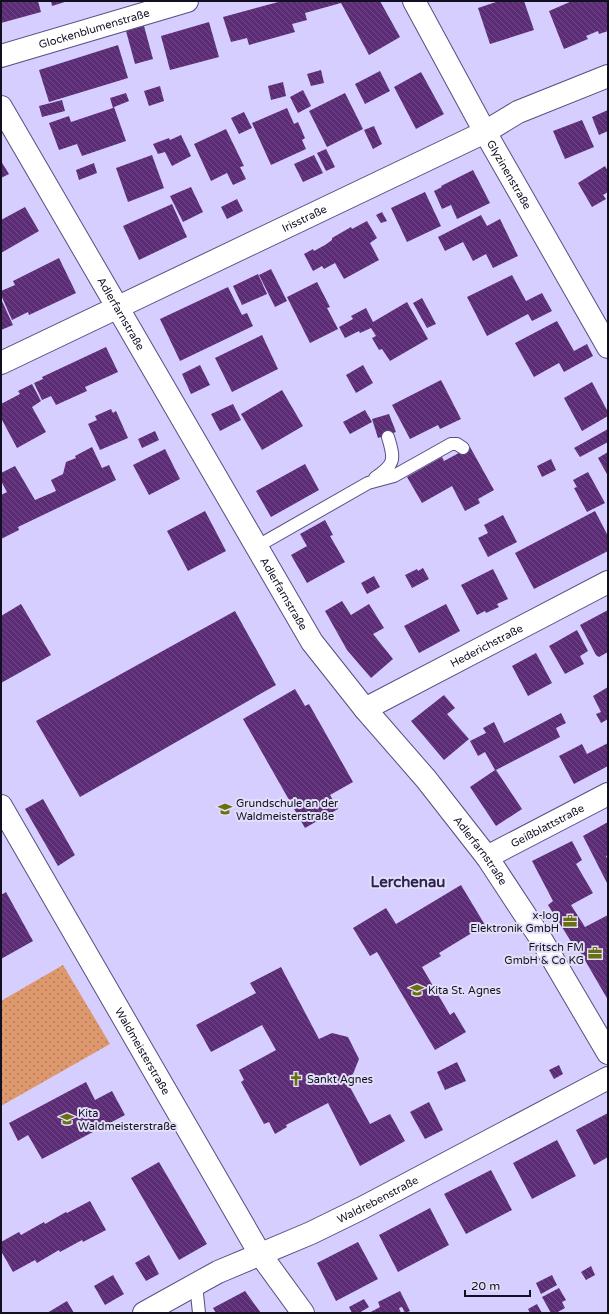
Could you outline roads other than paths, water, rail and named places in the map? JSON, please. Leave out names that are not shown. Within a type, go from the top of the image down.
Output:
[{"type":"street","name":"Glockenblumenstraße","points":[[1,56],[187,1]]},
{"type":"street","name":"Glyzinenstraße","points":[[414,1],[485,132],[608,347]]},
{"type":"street","name":"Irisstraße","points":[[1,362],[485,132],[518,112],[608,76]]},
{"type":"street","name":"Adlerfarnstraße","points":[[1,107],[312,642],[365,709],[426,779],[487,857],[541,939],[608,1053]]},
{"type":"street","name":"Hederichstraße","points":[[365,709],[608,582]]},
{"type":"street","name":"Geißblattstraße","points":[[487,857],[608,794]]},
{"type":"street","name":"Waldmeisterstraße","points":[[1,806],[260,1254],[303,1313]]},
{"type":"street","name":"Waldrebenstraße","points":[[144,1313],[218,1272],[311,1233],[362,1208],[608,1078]]},
{"type":"lane","points":[[256,547],[368,483],[386,470],[392,460],[392,450],[388,437]]},
{"type":"lane","points":[[368,483],[394,476],[451,444],[457,444],[463,448]]},
{"type":"lane","points":[[196,1284],[199,1313]]},
{"type":"place","name":"Grundschule an der Waldmeisterstraße","points":[[225,809]]},
{"type":"place","name":"x-log Elektronik GmbH","points":[[570,921]]},
{"type":"place","name":"Fritsch FM GmbH & Co KG","points":[[595,953]]},
{"type":"place","name":"Kita St. Agnes","points":[[417,990]]},
{"type":"place","name":"Sankt Agnes","points":[[296,1079]]},
{"type":"place","name":"Kita Waldmeisterstraße","points":[[67,1119]]},
{"type":"district","name":"Lerchenau","points":[[408,882]]}]
